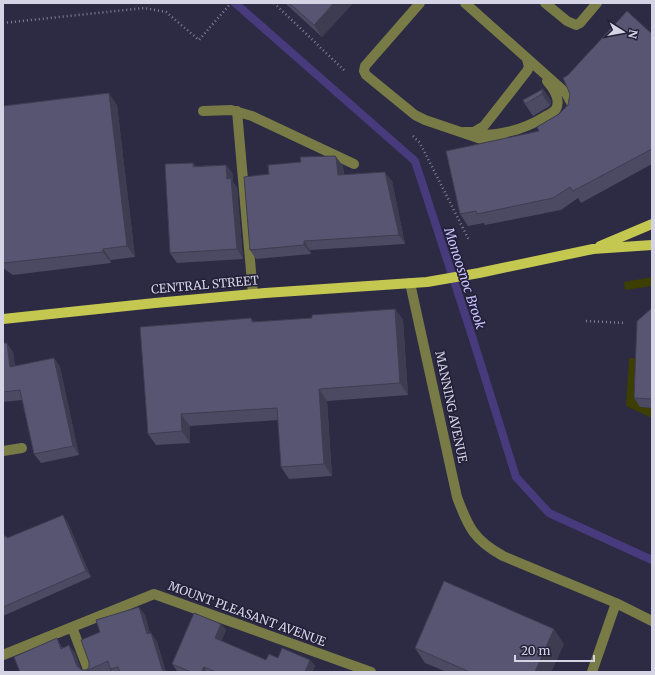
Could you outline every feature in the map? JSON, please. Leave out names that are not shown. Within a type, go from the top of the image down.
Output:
[{"type":"main road","points":[[593,249],[652,224]]},
{"type":"main road","points":[[593,249],[652,245]]},
{"type":"main road","name":"CENTRAL STREET","points":[[3,319],[253,294],[427,282],[479,273],[593,249]]},
{"type":"street","points":[[420,3],[365,66],[364,70],[366,75],[415,115],[425,120],[484,140],[503,142],[518,141]]},
{"type":"street","points":[[465,3],[566,92],[572,104],[570,114],[567,119]]},
{"type":"street","points":[[545,3],[566,21],[576,25],[580,23],[597,3]]},
{"type":"street","points":[[462,132],[483,135],[506,133],[537,122],[556,110],[558,105],[557,98],[552,86],[527,59]]},
{"type":"street","points":[[462,132],[474,132],[484,126],[527,71],[529,67],[527,59]]},
{"type":"street","points":[[203,111],[221,110],[252,116],[354,164]]},
{"type":"street","points":[[237,112],[253,294]]},
{"type":"street","name":"MANNING AVENUE","points":[[410,283],[457,497],[464,516],[473,533],[488,547],[503,556],[616,603],[652,622]]},
{"type":"street","points":[[3,451],[22,448]]},
{"type":"street","name":"MOUNT PLEASANT AVENUE","points":[[3,655],[154,594],[371,672]]},
{"type":"street","points":[[592,672],[616,603]]},
{"type":"street","points":[[72,627],[89,672]]},
{"type":"path","points":[[3,23],[144,8],[166,12],[199,40],[231,3]]},
{"type":"path","points":[[274,3],[346,72]]},
{"type":"path","points":[[408,131],[419,142],[469,240]]},
{"type":"path","points":[[586,321],[626,323]]},
{"type":"shaded area","points":[[652,277],[652,286],[625,290],[624,282]]},
{"type":"shaded area","points":[[629,358],[642,359],[640,407],[652,408],[652,418],[626,406]]},
{"type":"building","points":[[289,3],[334,3],[314,25]]},
{"type":"building","points":[[627,11],[652,34],[652,149],[573,191],[570,187],[553,198],[477,214],[476,211],[460,214],[446,151],[539,131],[537,127],[559,114],[568,105],[570,94],[563,78],[568,75]]},
{"type":"building","points":[[543,89],[542,94],[525,104],[523,100]]},
{"type":"building","points":[[109,93],[127,246],[103,249],[103,252],[4,263],[3,106]]},
{"type":"building","points":[[335,156],[338,175],[385,172],[399,235],[304,241],[304,245],[250,250],[244,177],[269,174],[268,165],[301,162],[300,157]]},
{"type":"building","points":[[193,163],[193,167],[226,165],[227,179],[231,178],[237,249],[170,253],[165,164]]},
{"type":"building","points":[[652,308],[652,399],[634,398],[637,321]]},
{"type":"building","points":[[395,309],[400,383],[319,389],[324,464],[281,467],[277,408],[181,414],[182,431],[148,434],[140,327],[251,318],[252,322],[312,318],[312,315]]},
{"type":"building","points":[[3,343],[7,343],[10,367],[54,358],[73,446],[34,454],[20,390],[3,392]]},
{"type":"building","points":[[63,515],[86,571],[3,607],[3,536],[6,536],[7,538]]},
{"type":"building","points":[[444,581],[554,629],[535,672],[470,672],[415,648]]},
{"type":"building","points":[[139,607],[147,634],[151,633],[163,672],[120,672],[118,667],[110,669],[108,661],[84,672],[20,672],[14,657],[57,638],[61,649],[69,645],[77,666],[82,670],[86,670],[89,668],[89,662],[81,640],[100,632],[96,620]]},
{"type":"building","points":[[194,613],[221,624],[215,638],[266,660],[269,654],[278,658],[282,648],[310,660],[305,672],[216,672],[204,667],[201,672],[191,672],[172,664]]},
{"type":"waterway","name":"Monoosnoc Brook","points":[[235,3],[415,161],[516,477],[549,513],[652,560]]}]
